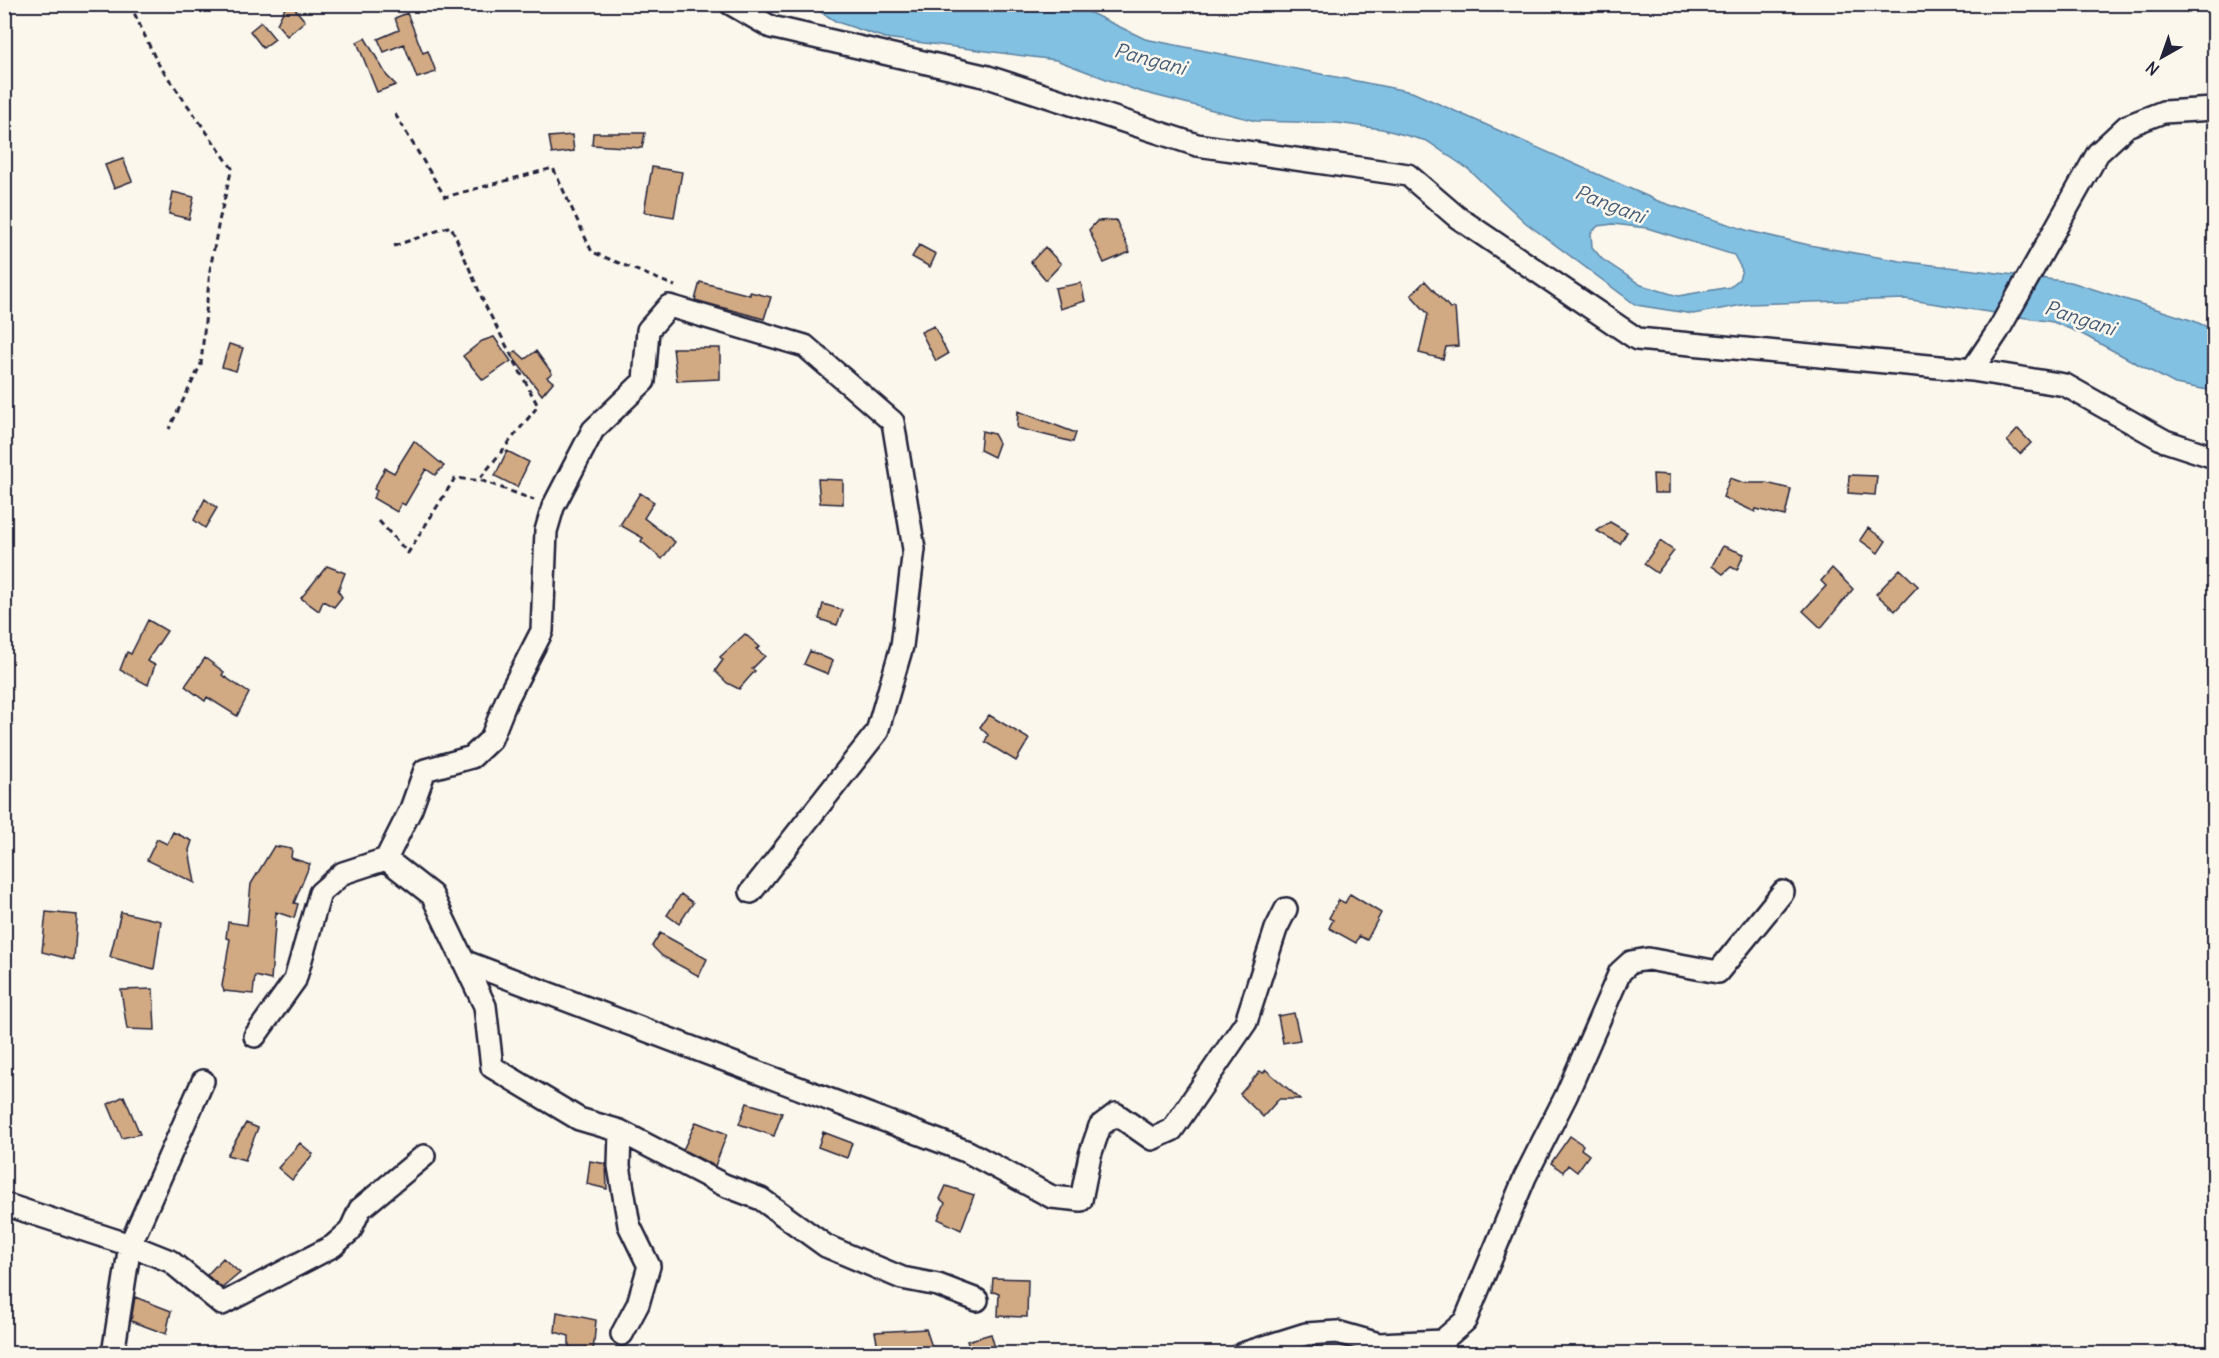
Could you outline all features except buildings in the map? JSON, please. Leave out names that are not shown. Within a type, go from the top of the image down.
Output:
[{"type":"street","points":[[731,4],[771,27],[988,77],[1197,145],[1408,175],[1457,217],[1637,339],[1972,370],[2065,385],[2165,441],[2214,457]]},
{"type":"street","points":[[1972,370],[1998,331],[2098,153],[2127,126],[2163,112],[2214,109]]},
{"type":"street","points":[[255,1036],[295,981],[320,893],[344,873],[386,859],[411,809],[425,770],[472,757],[491,739],[507,699],[542,631],[546,531],[553,507],[593,430],[644,381],[648,330],[669,306],[805,346],[894,422],[914,549],[902,646],[877,732],[751,892]]},
{"type":"street","points":[[386,859],[432,895],[485,1006],[492,1067],[579,1119],[620,1131],[724,1185],[761,1199],[826,1246],[902,1278],[938,1285],[977,1300]]},
{"type":"street","points":[[1242,1353],[1306,1334],[1337,1332],[1379,1344],[1442,1341],[1465,1322],[1525,1177],[1566,1096],[1620,972],[1631,962],[1648,959],[1718,972],[1783,892]]},
{"type":"street","points":[[463,961],[968,1152],[1052,1197],[1081,1200],[1090,1155],[1100,1126],[1116,1114],[1152,1139],[1172,1130],[1246,1022],[1276,930],[1286,909]]},
{"type":"street","points":[[113,1353],[130,1245],[203,1081]]},
{"type":"street","points":[[620,1131],[619,1166],[629,1225],[649,1266],[638,1304],[622,1334]]},
{"type":"street","points":[[4,1204],[130,1245],[170,1261],[222,1304],[333,1246],[350,1231],[360,1209],[424,1156]]},
{"type":"path","points":[[130,4],[157,62],[232,168],[210,270],[201,364],[169,429]]},
{"type":"path","points":[[395,114],[445,197],[554,168],[592,252],[676,286],[669,306]]},
{"type":"path","points":[[394,246],[451,226],[485,305],[538,406],[478,481]]},
{"type":"path","points":[[379,521],[408,553],[455,478],[478,481],[553,507]]},
{"type":"water","name":"Pangani","points":[[809,5],[1074,5],[1145,39],[1412,92],[1658,201],[1749,231],[1809,245],[1900,261],[2071,282],[2194,321],[2214,330],[2214,391],[2175,384],[2080,333],[2053,322],[1905,299],[1748,304],[1693,314],[1636,305],[1526,223],[1468,169],[1427,141],[1382,129],[1337,123],[1256,121],[1138,91],[1056,60],[885,38],[837,22]],"holes":[[[1613,224],[1647,228],[1734,255],[1742,270],[1739,279],[1730,287],[1678,296],[1641,285],[1602,259],[1592,247],[1591,233],[1598,226]]]}]
